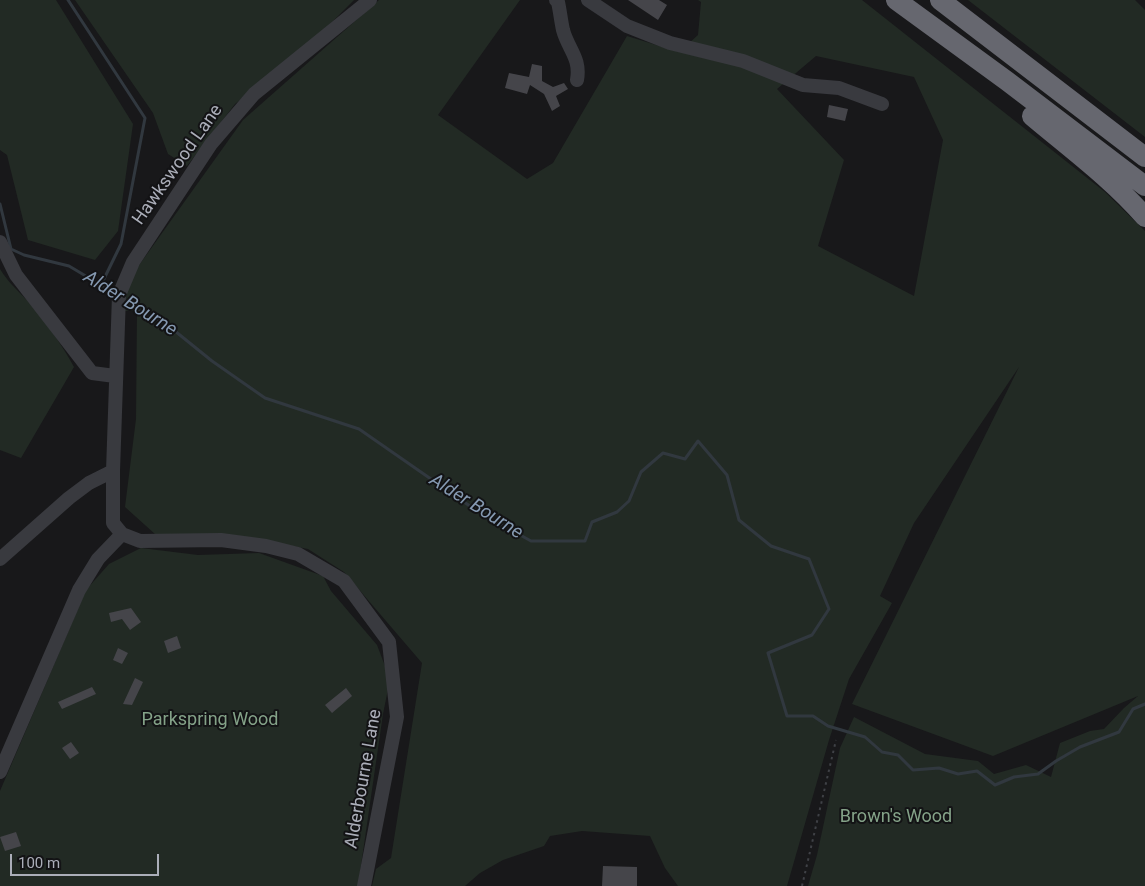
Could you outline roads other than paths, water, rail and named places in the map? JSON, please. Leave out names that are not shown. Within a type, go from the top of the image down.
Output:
[{"type":"highway","points":[[896,0],[1007,81],[1145,186]]},
{"type":"highway","points":[[940,0],[1145,157]]},
{"type":"highway","points":[[935,30],[979,73],[1087,162],[1134,204],[1145,217]]},
{"type":"street","name":"Hawkswood Lane","points":[[115,376],[119,295],[133,262],[211,144],[254,94],[370,0]]},
{"type":"street","points":[[556,0],[560,9],[563,30],[576,59],[578,72],[576,80]]},
{"type":"street","points":[[588,0],[627,26],[670,43],[743,61],[803,85],[839,88],[882,104]]},
{"type":"street","points":[[0,242],[16,275],[92,373],[115,376],[112,471],[113,523],[122,534],[98,559],[79,590],[0,772]]},
{"type":"street","points":[[0,559],[68,498],[112,471]]},
{"type":"street","name":"Alderbourne Lane","points":[[122,534],[140,541],[221,540],[266,546],[298,554],[344,581],[389,642],[397,717],[364,886]]},
{"type":"waterway","points":[[68,0],[145,118],[121,244],[101,285]]},
{"type":"waterway","name":"Alder Bourne","points":[[0,204],[11,249],[24,255],[69,266],[116,294]]},
{"type":"waterway","name":"Alder Bourne","points":[[124,302],[127,306],[165,323],[212,361],[265,398],[359,429],[477,511],[531,541],[585,541],[592,522],[617,512],[629,501],[641,472],[663,453],[685,459],[698,441],[727,475],[739,520],[771,546],[809,559],[829,609],[812,635],[768,653],[787,716],[813,716],[828,726],[865,737],[882,752],[898,755],[913,770],[939,768],[958,774],[977,771],[995,785],[1014,777],[1038,774],[1080,747],[1119,732],[1133,709],[1145,704]]},
{"type":"park label","name":"Parkspring Wood","points":[[210,720]]},
{"type":"park label","name":"Brown's Wood","points":[[896,817]]}]
